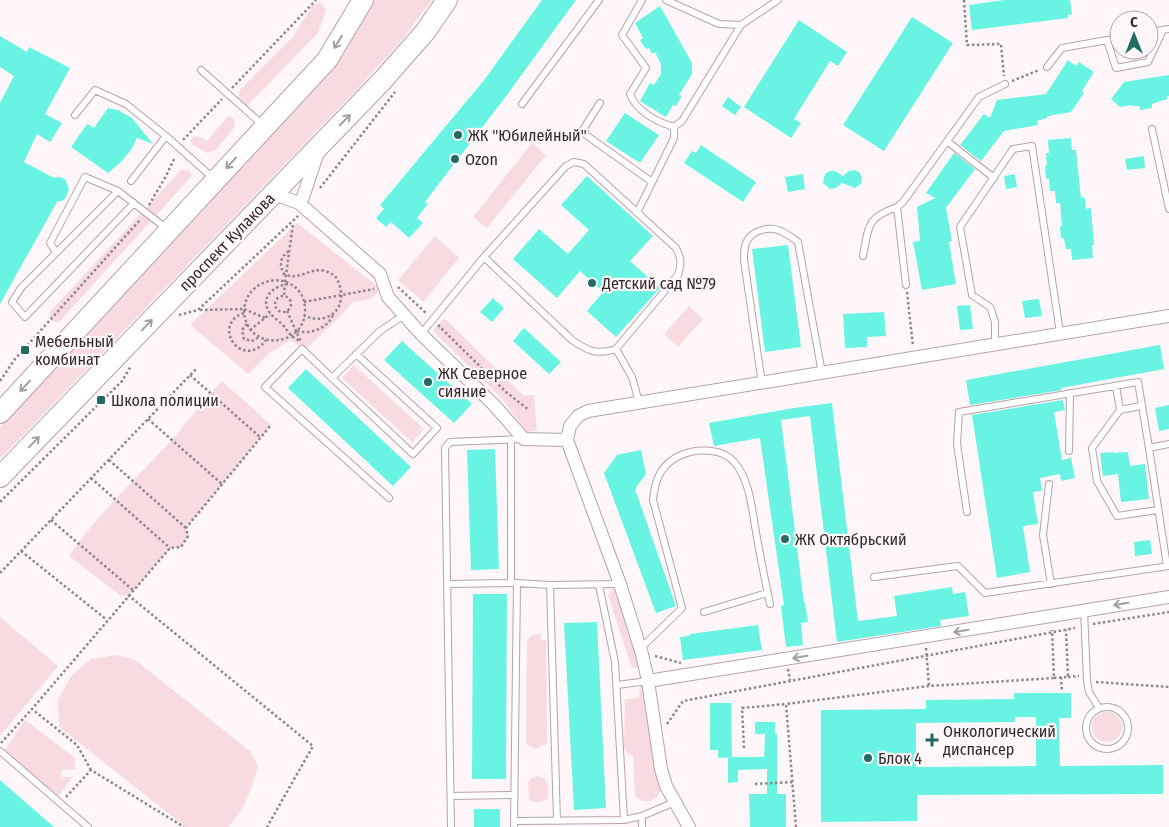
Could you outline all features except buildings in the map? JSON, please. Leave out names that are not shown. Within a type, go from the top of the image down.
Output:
[{"type":"main road","points":[[0,413],[327,60],[363,0]]},
{"type":"main road","name":"проспект Кулакова","points":[[0,477],[382,81],[425,32],[447,0]]},
{"type":"street","points":[[302,206],[303,197],[322,144]]},
{"type":"street","points":[[274,194],[302,206],[380,274],[388,297],[421,334],[494,405],[524,439],[567,440]]},
{"type":"street","points":[[689,827],[666,786],[648,681],[640,649],[620,584],[567,440],[570,426],[578,416],[588,411],[638,402],[762,384],[1169,316]]},
{"type":"street","points":[[648,681],[1169,597]]},
{"type":"lane","points":[[522,104],[599,0]]},
{"type":"lane","points":[[642,0],[622,35],[646,68],[630,94],[633,103],[659,122],[674,127]]},
{"type":"lane","points":[[666,0],[719,24],[741,25]]},
{"type":"lane","points":[[674,127],[682,121],[741,25],[778,0]]},
{"type":"lane","points":[[1047,67],[1062,48],[1107,40],[1116,68],[1148,62],[1166,29]]},
{"type":"lane","points":[[201,70],[265,127]]},
{"type":"lane","points":[[863,256],[868,228],[879,214],[897,207],[902,202],[948,142],[979,97],[1005,84]]},
{"type":"lane","points":[[75,116],[94,90],[126,104],[166,136],[215,180]]},
{"type":"lane","points":[[600,104],[584,128],[586,136],[652,182]]},
{"type":"lane","points":[[637,212],[674,138],[674,127]]},
{"type":"lane","points":[[1152,129],[1169,209]]},
{"type":"lane","points":[[131,180],[166,136]]},
{"type":"lane","points":[[948,142],[994,178]]},
{"type":"lane","points":[[995,344],[995,322],[990,307],[972,295],[960,227],[1013,148],[1032,146],[1060,333]]},
{"type":"lane","points":[[421,334],[484,257],[566,166],[574,162],[584,164],[676,248],[680,256],[681,266],[678,275],[616,349],[602,353],[584,349],[572,340],[484,257]]},
{"type":"lane","points":[[56,252],[50,243],[84,176],[118,191],[169,230]]},
{"type":"lane","points":[[118,191],[20,288],[12,302],[24,317],[134,203]]},
{"type":"lane","points":[[897,207],[906,285]]},
{"type":"lane","points":[[762,384],[744,260],[746,244],[750,237],[762,230],[780,230],[798,242],[822,373]]},
{"type":"lane","points":[[332,378],[380,331],[404,315]]},
{"type":"lane","points":[[356,354],[437,428],[413,454],[302,349],[265,387],[388,498]]},
{"type":"lane","points":[[616,349],[632,377],[638,402]]},
{"type":"lane","points":[[874,576],[958,566],[985,593],[1168,566],[1138,382],[959,412],[957,444],[967,512]]},
{"type":"lane","points":[[1116,386],[1120,410]]},
{"type":"lane","points":[[1069,451],[1070,393]]},
{"type":"lane","points":[[1141,406],[1120,410],[1092,448],[1096,481],[1117,516],[1158,510]]},
{"type":"lane","points":[[451,827],[445,448],[450,442],[524,439]]},
{"type":"lane","points":[[511,440],[514,584],[514,824],[624,820],[642,816],[675,802]]},
{"type":"lane","points":[[1149,448],[1169,444]]},
{"type":"lane","points":[[640,649],[682,608],[653,500],[659,472],[670,460],[684,454],[702,451],[719,452],[734,461],[742,473],[750,503],[770,604]]},
{"type":"lane","points":[[1049,484],[1043,535],[1052,584]]},
{"type":"lane","points":[[448,584],[620,584]]},
{"type":"lane","points":[[550,585],[557,821]]},
{"type":"lane","points":[[599,585],[615,662],[624,820]]},
{"type":"lane","points":[[704,612],[768,593]]},
{"type":"lane","points":[[1084,610],[1086,681],[1089,692],[1099,708]]},
{"type":"lane","points":[[617,685],[648,681]]},
{"type":"lane","points":[[1099,708],[1116,709],[1123,714],[1127,722],[1128,730],[1125,739],[1111,749],[1102,748],[1088,738],[1087,721],[1092,713],[1099,708]]},
{"type":"lane","points":[[0,751],[88,827]]},
{"type":"lane","points":[[451,796],[514,795]]},
{"type":"lane","points":[[642,816],[642,827]]},
{"type":"path","points":[[0,381],[15,358],[142,218],[166,176],[183,139],[316,0]]},
{"type":"path","points":[[964,0],[967,45],[1002,44],[1005,84],[1047,67]]},
{"type":"path","points":[[198,310],[293,222],[302,206],[400,87]]},
{"type":"path","points":[[284,295],[293,222]]},
{"type":"path","points":[[289,251],[282,257],[280,263],[283,273],[297,277],[319,269],[330,272],[338,280],[342,295],[339,307],[332,318],[320,328],[307,332],[297,331]]},
{"type":"path","points":[[268,280],[285,283],[290,284],[298,291],[304,302],[304,316],[297,331],[278,341],[258,338],[247,324],[244,311],[247,298],[255,287],[268,280]]},
{"type":"path","points":[[304,302],[374,289],[392,282],[433,319],[506,392],[530,410]]},
{"type":"path","points":[[285,283],[274,288],[268,296],[266,303],[270,314],[284,327],[290,336],[301,342]]},
{"type":"path","points":[[906,285],[915,358]]},
{"type":"path","points":[[284,295],[289,297],[292,302],[291,308],[281,312],[275,307],[276,299],[284,295]]},
{"type":"path","points":[[179,315],[198,310],[244,311],[265,318]]},
{"type":"path","points":[[244,311],[236,317],[230,326],[230,336],[234,345],[244,351],[253,350],[259,348],[266,340]]},
{"type":"path","points":[[287,311],[297,331]]},
{"type":"path","points":[[304,316],[323,319],[334,313]]},
{"type":"path","points":[[250,330],[270,314]]},
{"type":"path","points":[[247,324],[242,330],[244,338],[252,341],[258,338]]},
{"type":"path","points":[[0,502],[122,381],[132,364]]},
{"type":"path","points":[[0,572],[196,369]]},
{"type":"path","points":[[190,375],[261,437]]},
{"type":"path","points":[[148,419],[222,484]]},
{"type":"path","points":[[186,528],[271,425]]},
{"type":"path","points":[[0,744],[170,548],[181,547],[188,536],[186,528],[109,460]]},
{"type":"path","points":[[91,478],[170,548]]},
{"type":"path","points":[[51,520],[134,590]]},
{"type":"path","points":[[21,551],[107,620]]},
{"type":"path","points":[[128,595],[313,746],[267,827]]},
{"type":"path","points":[[657,740],[683,701],[1084,626],[1169,612]]},
{"type":"path","points":[[744,748],[742,708],[929,686],[1068,676],[1066,614]]},
{"type":"path","points":[[1052,616],[1054,678]]},
{"type":"path","points":[[924,637],[928,655],[929,686]]},
{"type":"path","points":[[1061,677],[1062,692]]},
{"type":"path","points":[[1086,681],[1169,687]]},
{"type":"path","points":[[786,704],[796,827]]},
{"type":"path","points":[[32,708],[77,745],[91,770],[184,827]]},
{"type":"path","points":[[60,803],[91,770]]},
{"type":"path","points":[[755,784],[793,782]]},
{"type":"shaded area","points":[[375,0],[432,0],[401,41],[362,84],[0,457],[0,427],[332,70]]},
{"type":"shaded area","points":[[320,2],[326,10],[318,33],[247,106],[240,104],[238,99],[239,91],[292,38],[312,6]]},
{"type":"shaded area","points":[[231,116],[235,121],[234,128],[215,151],[207,153],[192,144],[190,140],[194,136],[201,137],[207,141],[227,117]]},
{"type":"shaded area","points":[[532,143],[546,155],[487,228],[473,217]]},
{"type":"shaded area","points":[[181,170],[188,170],[191,173],[191,177],[59,322],[54,322],[49,317],[50,312]]},
{"type":"shaded area","points":[[297,223],[381,289],[371,299],[353,302],[332,325],[305,349],[290,340],[268,354],[248,374],[190,325]]},
{"type":"shaded area","points":[[435,236],[459,258],[423,302],[398,280]]},
{"type":"shaded area","points":[[689,306],[703,319],[678,347],[664,334]]},
{"type":"shaded area","points":[[444,318],[524,396],[534,395],[537,430],[527,432],[502,399],[433,331]]},
{"type":"shaded area","points":[[354,365],[424,429],[412,442],[342,378]]},
{"type":"shaded area","points":[[222,381],[271,425],[186,528],[188,536],[181,547],[170,548],[134,590],[128,595],[121,596],[69,556],[104,511],[170,442]]},
{"type":"shaded area","points":[[612,589],[615,589],[640,666],[636,668],[632,667],[630,663],[608,595]]},
{"type":"shaded area","points":[[0,617],[58,666],[0,736]]},
{"type":"shaded area","points":[[536,634],[541,634],[541,640],[546,640],[547,744],[535,749],[526,744],[527,640]]},
{"type":"shaded area","points":[[116,655],[135,660],[250,751],[258,766],[244,806],[228,827],[186,827],[59,727],[58,699],[72,675],[91,659]]},
{"type":"shaded area","points":[[640,685],[643,685],[662,787],[655,799],[647,801],[643,801],[635,796],[633,756],[626,752],[624,748],[625,699],[639,698]]},
{"type":"shaded area","points":[[1107,712],[1113,713],[1121,721],[1121,733],[1113,741],[1107,742],[1101,741],[1093,733],[1092,727],[1093,721],[1101,713]]},
{"type":"shaded area","points":[[25,720],[75,758],[75,769],[62,770],[61,777],[73,777],[58,797],[46,791],[2,754]]},
{"type":"shaded area","points":[[537,776],[546,781],[548,798],[544,801],[533,802],[529,799],[528,782]]},
{"type":"place","name":"ЖК \"Юбилейный\"","points":[[458,135]]},
{"type":"place","name":"Ozon","points":[[455,159]]},
{"type":"place","name":"Детский сад №79","points":[[592,283]]},
{"type":"place","name":"Мебельный комбинат","points":[[25,350]]},
{"type":"place","name":"ЖК Северное сияние","points":[[428,382]]},
{"type":"place","name":"Школа полиции","points":[[101,400]]},
{"type":"place","name":"ЖК Октябрьский","points":[[785,539]]},
{"type":"place","name":"Онкологический диспансер","points":[[932,740]]},
{"type":"place","name":"Блок 4","points":[[868,758]]}]
